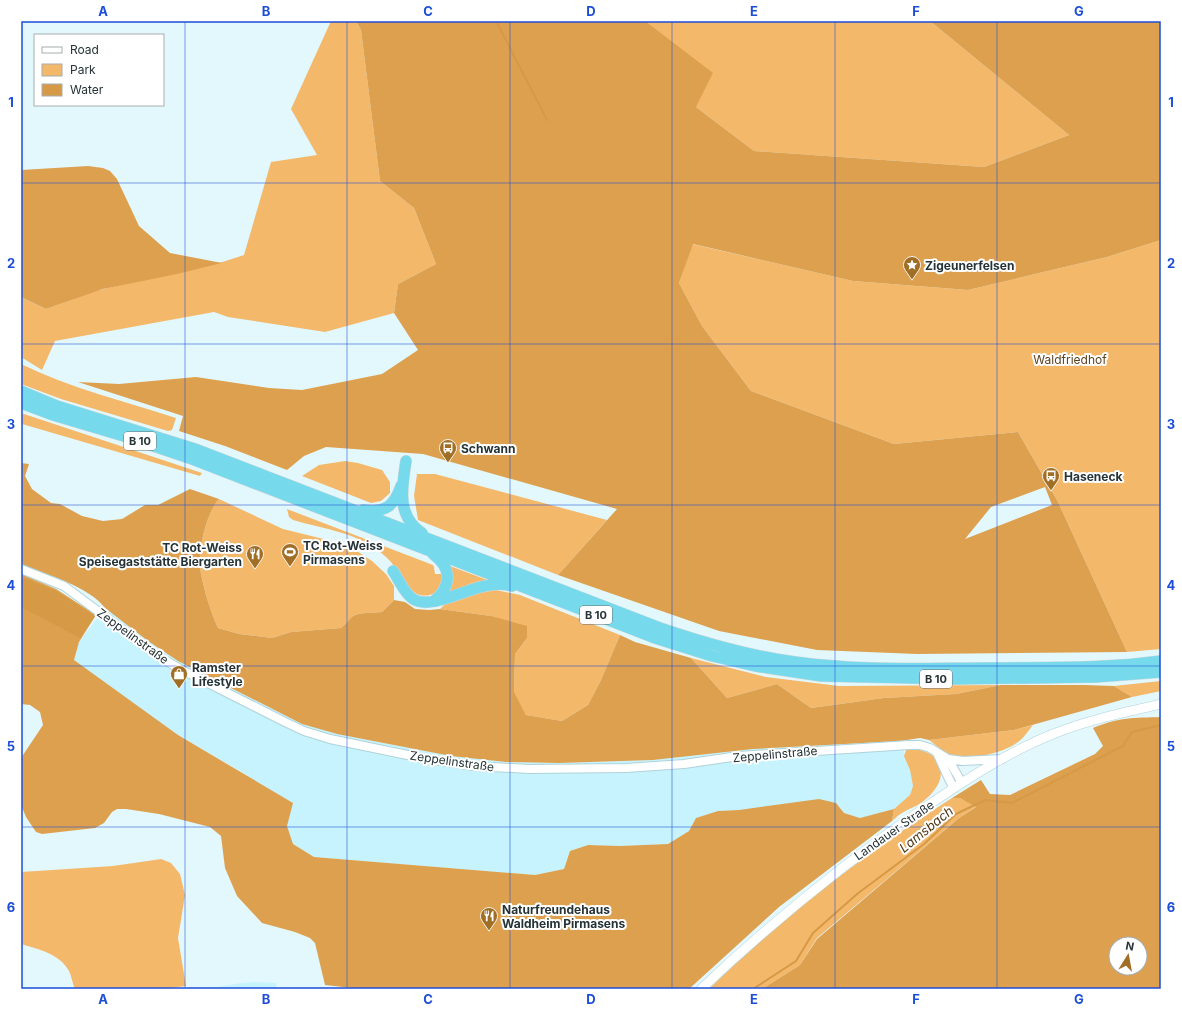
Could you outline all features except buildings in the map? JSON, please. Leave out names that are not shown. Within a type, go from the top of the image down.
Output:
[{"type":"highway","name":"B 10","points":[[21,392],[56,406],[181,444],[259,479],[298,500],[683,647],[748,665],[794,673],[846,678],[956,679],[1096,677],[1161,672]]},
{"type":"highway","name":"B 10","points":[[21,402],[53,415],[259,479],[305,491],[660,628],[715,646],[774,659],[847,667],[1091,667],[1161,661]]},
{"type":"highway","points":[[406,461],[403,482],[403,505],[405,513],[408,519],[419,530],[435,541]]},
{"type":"highway","points":[[348,507],[375,511],[386,508],[393,503],[403,482]]},
{"type":"highway","points":[[419,546],[439,559],[445,565],[447,572],[448,577],[445,589],[440,596],[433,601]]},
{"type":"highway","points":[[393,571],[405,591],[414,599],[420,601],[433,601],[486,586],[508,586],[536,592]]},
{"type":"main road","name":"Landauer Straße","points":[[701,989],[748,946],[813,891],[890,832],[962,783],[1003,758],[1041,739],[1076,726],[1161,704]]},
{"type":"street","name":"Zeppelinstraße","points":[[21,569],[64,586],[162,658],[184,671],[291,725],[304,731],[330,739],[415,757],[474,766],[529,770],[626,768],[684,764],[739,756],[909,745],[920,745],[930,748],[937,753]]},
{"type":"street","points":[[937,753],[948,759],[963,761],[1003,758]]},
{"type":"street","points":[[937,753],[942,762],[946,775],[954,788]]},
{"type":"street","points":[[948,759],[962,783]]},
{"type":"shaded area","points":[[356,21],[645,21],[713,73],[696,107],[754,151],[984,167],[1069,135],[930,21],[1161,21],[1161,240],[1107,257],[968,290],[853,281],[693,244],[679,283],[702,326],[751,391],[894,444],[1018,432],[1058,502],[1127,652],[917,654],[817,650],[719,631],[558,575],[617,509],[423,454],[326,447],[304,456],[287,470],[225,446],[179,431],[183,416],[78,382],[119,384],[196,377],[269,388],[302,390],[382,374],[418,350],[394,313],[398,284],[436,264],[414,208],[380,181],[361,30]],"holes":[[[1045,487],[1052,505],[965,539],[991,507]]]},
{"type":"shaded area","points":[[88,166],[103,168],[110,171],[117,179],[139,226],[170,253],[222,263],[103,289],[46,309],[21,297],[21,170]]},
{"type":"shaded area","points":[[21,463],[29,464],[25,476],[32,489],[51,503],[60,504],[82,516],[103,521],[122,519],[145,505],[158,505],[190,489],[219,499],[214,506],[206,524],[200,556],[201,574],[206,594],[218,628],[239,634],[272,638],[291,632],[341,628],[353,616],[363,613],[382,612],[394,600],[405,602],[415,609],[440,609],[491,616],[527,626],[527,638],[515,654],[514,692],[526,715],[562,721],[588,705],[601,680],[620,635],[635,642],[691,658],[727,698],[777,684],[811,708],[884,698],[956,694],[1001,685],[1114,686],[1132,697],[1014,730],[929,740],[920,738],[900,741],[753,749],[653,760],[559,763],[506,762],[451,756],[337,734],[302,724],[178,661],[148,641],[105,608],[98,600],[78,587],[21,564]]},
{"type":"shaded area","points":[[21,574],[56,589],[96,615],[79,642],[74,660],[178,735],[293,803],[287,826],[293,844],[314,857],[535,875],[564,869],[570,851],[588,845],[620,846],[668,844],[689,831],[696,818],[718,811],[739,810],[819,799],[836,803],[844,813],[860,818],[894,809],[892,821],[779,907],[689,989],[361,989],[325,985],[315,943],[310,938],[295,932],[262,923],[237,896],[225,868],[221,836],[210,827],[159,814],[117,809],[112,812],[104,823],[95,828],[42,834],[36,832],[26,817],[21,805],[21,758],[43,725],[40,712],[30,705],[21,704]]},
{"type":"shaded area","points":[[105,608],[148,641],[178,661],[302,724],[337,734],[451,756],[506,762],[559,763],[653,760],[753,749],[900,741],[910,770],[913,786],[910,795],[894,809],[861,818],[844,813],[836,803],[718,811],[696,818],[689,831],[668,844],[620,846],[588,845],[570,851],[564,869],[535,875],[314,857],[293,844],[287,826],[247,775],[178,735],[73,660],[79,642]]},
{"type":"shaded area","points":[[1161,717],[1161,989],[762,989],[800,965],[817,939],[959,818],[976,807],[960,798],[952,798],[981,780],[990,794],[1010,795],[1095,754],[1103,746],[1093,728],[1102,724],[1134,718]]},
{"type":"shaded area","points":[[241,983],[276,983],[277,989],[207,989]]},
{"type":"green space","points":[[331,21],[356,21],[361,30],[380,181],[414,208],[436,264],[398,284],[394,313],[325,332],[228,317],[214,312],[55,341],[42,370],[21,357],[21,297],[46,309],[89,293],[209,266],[244,255],[271,162],[317,155],[291,109]]},
{"type":"green space","points":[[645,21],[930,21],[1069,135],[984,167],[754,151],[696,107]]},
{"type":"green space","name":"Waldfriedhof","points":[[1161,240],[1161,649],[1127,652],[1058,502],[1018,432],[894,444],[751,391],[702,326],[679,283],[692,244],[853,281],[968,290],[1107,257]]},
{"type":"green space","points":[[21,364],[40,373],[97,394],[176,418],[172,430],[168,431],[61,399],[21,384]]},
{"type":"green space","points":[[21,413],[202,473],[200,476],[22,424]]},
{"type":"green space","points":[[345,461],[382,470],[390,482],[390,493],[381,501],[371,503],[302,476],[319,465]]},
{"type":"green space","points":[[417,474],[435,474],[607,520],[558,575],[418,520],[414,496]]},
{"type":"green space","name":"TC Rot-Weiss Pirmasens","points":[[219,499],[283,529],[344,544],[357,551],[372,561],[386,574],[394,586],[394,600],[382,612],[363,613],[353,616],[341,628],[291,632],[272,638],[239,634],[218,628],[206,594],[201,574],[200,556],[206,524],[214,506]]},
{"type":"green space","points":[[287,509],[433,565],[435,574],[442,574],[440,589],[435,593],[423,596],[415,593],[406,584],[390,561],[376,549],[354,537],[293,520],[289,517]]},
{"type":"green space","points":[[450,566],[490,581],[447,594]]},
{"type":"green space","points":[[496,590],[520,595],[620,635],[601,680],[588,705],[562,721],[526,715],[514,693],[515,654],[527,638],[491,616],[440,609],[447,602]]},
{"type":"green space","points":[[691,658],[766,677],[839,686],[1001,685],[956,694],[884,698],[811,708],[777,684],[727,698]]},
{"type":"green space","points":[[1161,681],[1161,691],[1132,697],[1114,686]]},
{"type":"green space","points":[[1033,725],[1018,742],[1012,746],[995,753],[977,757],[959,757],[949,755],[929,740],[1014,730]]},
{"type":"green space","points":[[910,749],[927,752],[937,760],[941,770],[940,781],[934,791],[926,799],[892,821],[894,809],[910,795],[913,786],[910,770],[904,756],[906,750]]},
{"type":"green space","points":[[952,798],[960,798],[977,806],[959,818],[817,938],[800,965],[762,989],[709,989],[795,911],[888,841]]},
{"type":"green space","points":[[161,859],[171,863],[180,874],[185,895],[178,938],[186,986],[161,989],[75,989],[69,971],[60,960],[48,953],[21,944],[21,872],[113,866]]},
{"type":"water","points":[[21,577],[56,591],[95,616],[80,638],[21,607]]},
{"type":"waterway","points":[[496,21],[547,120]]},
{"type":"waterway","name":"Lamsbach","points":[[753,989],[796,961],[813,933],[857,894],[924,844],[956,814],[985,800],[1012,803],[1123,746],[1132,732],[1161,725]]},
{"type":"place","name":"Zigeunerfelsen","points":[[912,280]]},
{"type":"place","name":"Schwann","points":[[448,463]]},
{"type":"place","name":"Haseneck","points":[[1051,491]]},
{"type":"place","name":"TC Rot-Weiss Pirmasens","points":[[290,567]]},
{"type":"place","name":"TC Rot-Weiss Speisegaststätte Biergarten","points":[[255,569]]},
{"type":"place","name":"Ramster Lifestyle","points":[[179,689]]},
{"type":"place","name":"Naturfreundehaus Waldheim Pirmasens","points":[[489,931]]}]
